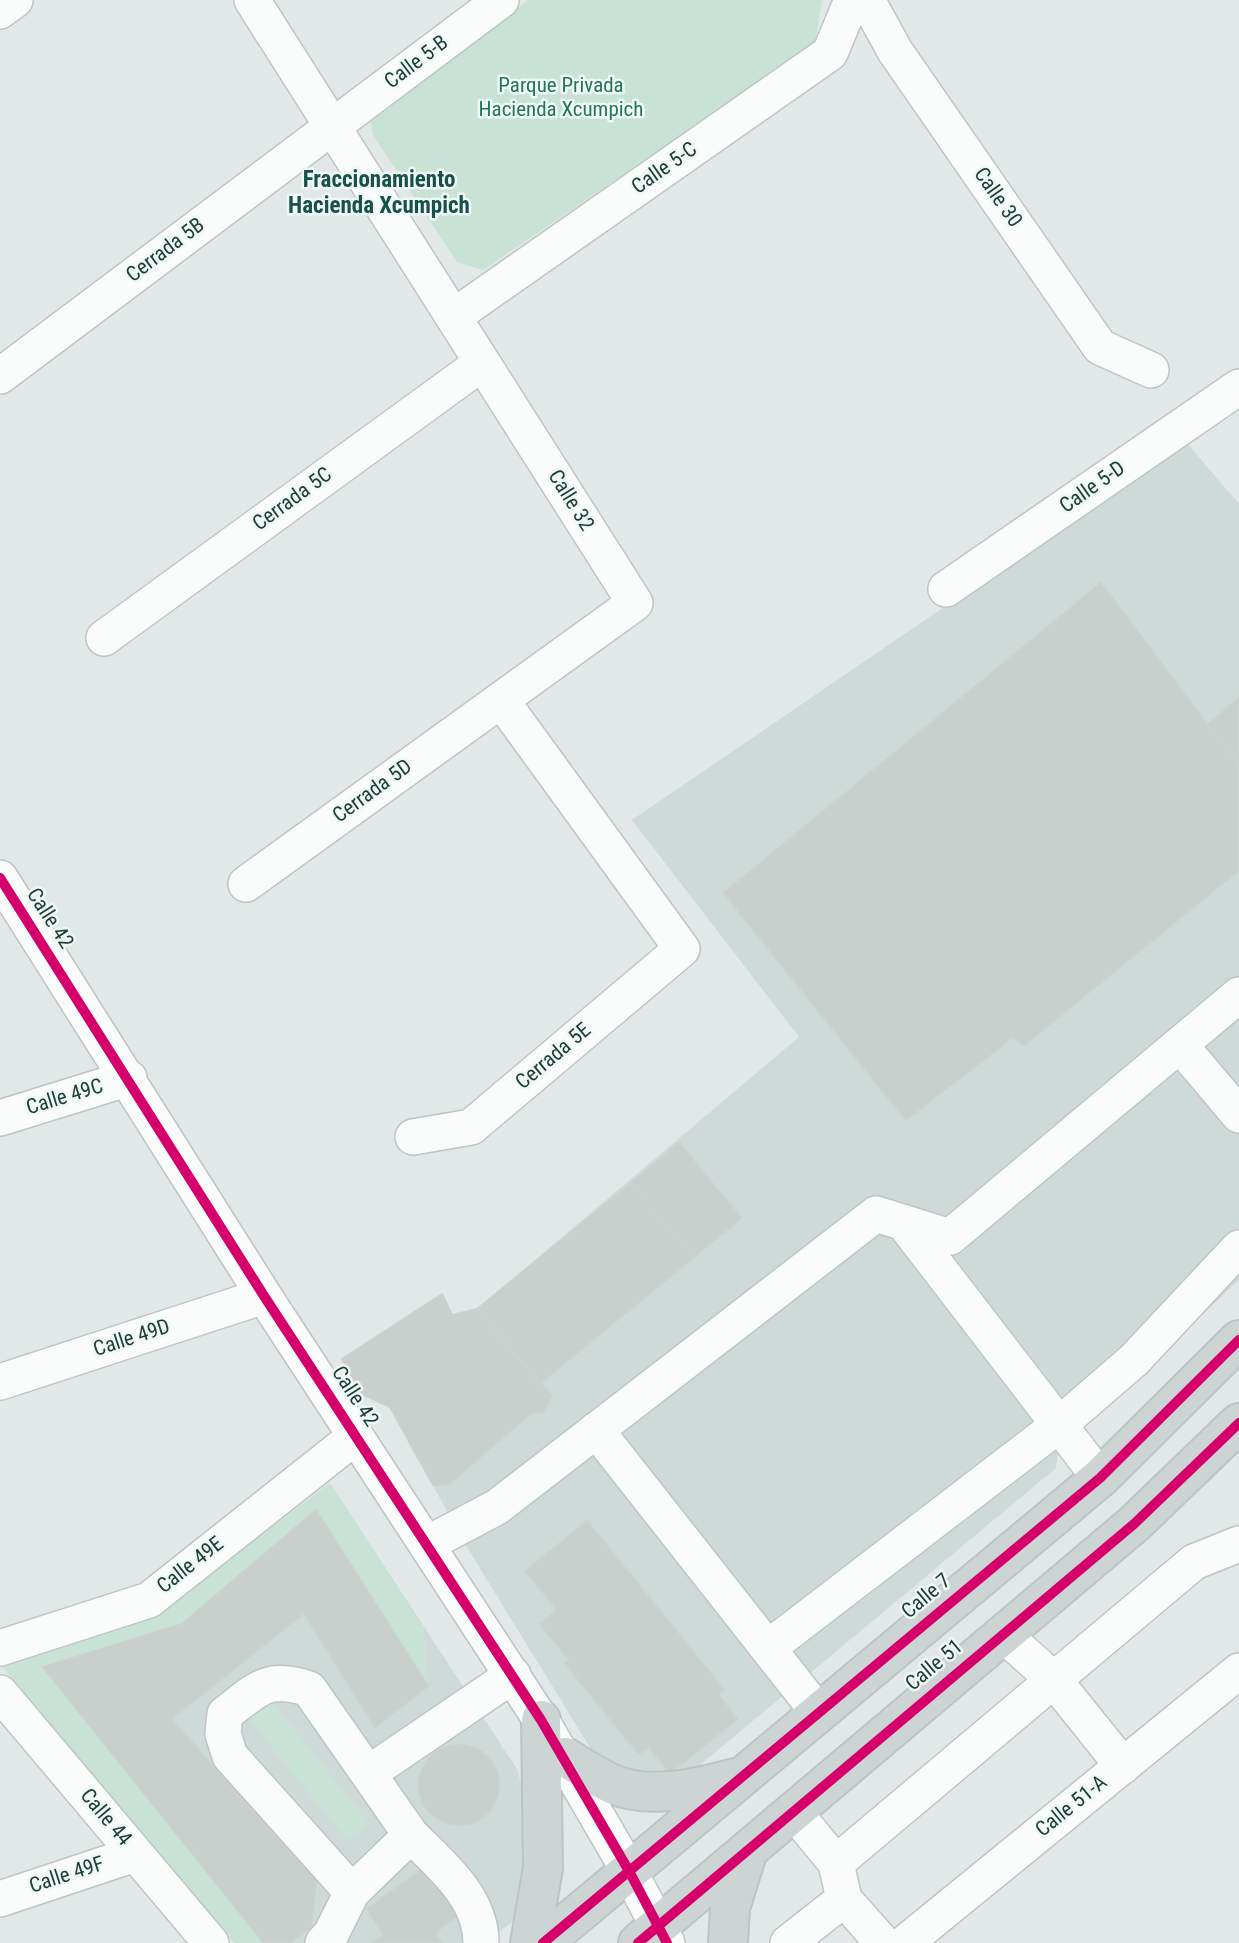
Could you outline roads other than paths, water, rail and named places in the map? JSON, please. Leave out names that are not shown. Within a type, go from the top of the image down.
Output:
[{"type":"main road","name":"Calle 7","points":[[543,1943],[1100,1478],[1239,1340]]},
{"type":"main road","name":"Calle 51","points":[[654,1938],[748,1849],[1134,1524],[1237,1432]]},
{"type":"main road","points":[[1100,1478],[1134,1524]]},
{"type":"main road","points":[[530,1943],[542,1868],[541,1720]]},
{"type":"main road","points":[[565,1757],[613,1785],[643,1790],[694,1788],[740,1777]]},
{"type":"main road","points":[[728,1943],[730,1908],[748,1849]]},
{"type":"street","points":[[0,11],[15,0]]},
{"type":"street","name":"Calle 32","points":[[252,0],[635,603],[500,700]]},
{"type":"street","name":"Calle 5-B","points":[[332,127],[501,0]]},
{"type":"street","name":"Calle 5-C","points":[[453,317],[830,53],[852,0]]},
{"type":"street","name":"Calle 30","points":[[867,0],[895,51],[1100,347],[1152,370]]},
{"type":"street","name":"Cerrada 5B","points":[[0,376],[332,127]]},
{"type":"street","name":"Cerrada 5C","points":[[104,638],[482,363]]},
{"type":"street","name":"Calle 5-D","points":[[946,589],[1239,387]]},
{"type":"street","name":"Cerrada 5D","points":[[246,884],[500,700]]},
{"type":"street","name":"Cerrada 5E","points":[[413,1137],[471,1127],[682,949],[500,700]]},
{"type":"street","name":"Calle 42","points":[[0,878],[129,1078],[264,1296],[565,1757],[629,1871],[654,1938]]},
{"type":"street","points":[[427,1545],[497,1507],[876,1214],[950,1237],[1239,995]]},
{"type":"street","points":[[1180,1045],[1239,1115]]},
{"type":"street","name":"Calle 49C","points":[[0,1118],[129,1078]]},
{"type":"street","points":[[903,1222],[1100,1478]]},
{"type":"street","points":[[768,1648],[1060,1424],[1134,1360],[1239,1248]]},
{"type":"street","name":"Calle 49D","points":[[0,1382],[264,1296]]},
{"type":"street","points":[[596,1430],[818,1712]]},
{"type":"street","name":"Calle 49E","points":[[0,1648],[149,1600],[356,1436]]},
{"type":"street","points":[[836,1863],[1194,1563],[1233,1555]]},
{"type":"street","points":[[1003,1634],[1054,1680],[1123,1766]]},
{"type":"street","name":"Calle 51-A","points":[[905,1943],[1239,1671]]},
{"type":"street","points":[[369,1773],[513,1675]]},
{"type":"street","points":[[352,1892],[229,1756],[223,1734],[226,1714],[257,1690],[284,1681],[309,1689],[411,1835],[453,1877],[471,1904],[481,1931],[481,1943]]},
{"type":"street","name":"Calle 44","points":[[0,1693],[211,1943]]},
{"type":"street","points":[[793,1811],[836,1863],[844,1899],[883,1943]]},
{"type":"street","points":[[323,1943],[331,1934],[352,1892],[411,1835]]},
{"type":"street","name":"Calle 49F","points":[[0,1899],[135,1854]]},
{"type":"street","points":[[788,1943],[844,1899]]},
{"type":"district","name":"Fraccionamiento Hacienda Xcumpich","points":[[379,194]]},
{"type":"park label","name":"Parque Privada Hacienda Xcumpich","points":[[561,99]]}]
